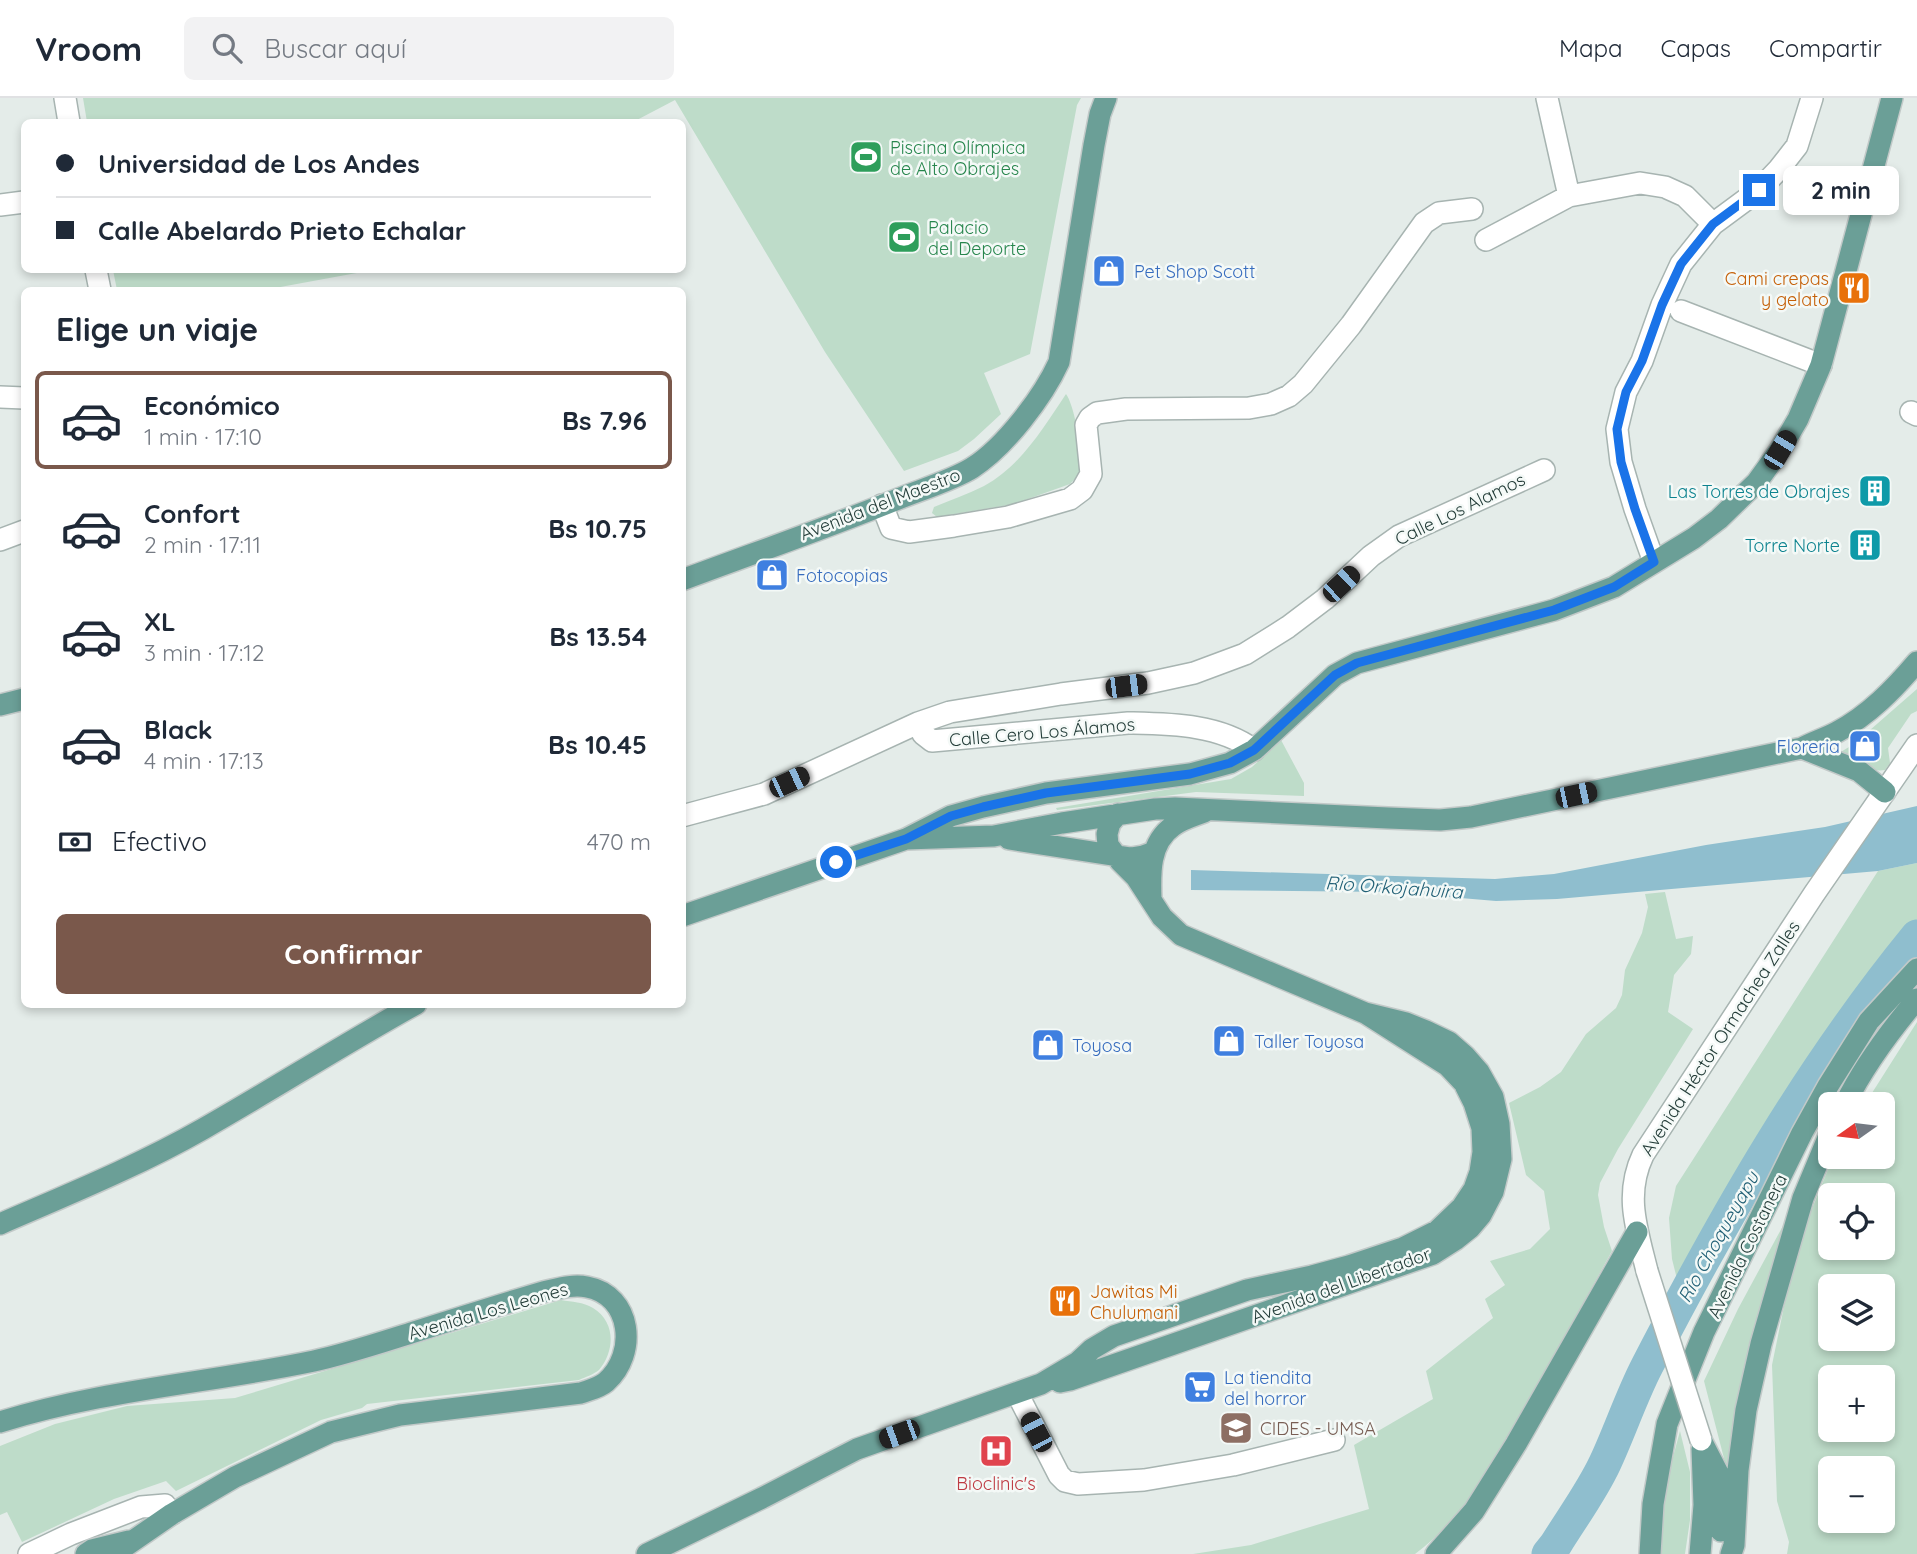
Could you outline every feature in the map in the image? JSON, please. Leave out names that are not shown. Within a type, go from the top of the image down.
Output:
[{"type":"main road","name":"Avenida del Maestro","points":[[686,578],[970,469],[994,452],[1008,437],[1051,380],[1059,362],[1094,145],[1106,98]]},
{"type":"main road","points":[[686,915],[906,839],[951,816],[983,807],[1046,793],[1190,774],[1230,763],[1254,750],[1335,675],[1357,663],[1554,610],[1614,587],[1703,532],[1757,482],[1798,419],[1821,365],[1892,98]]},
{"type":"main road","points":[[906,839],[994,836],[1155,809],[1212,808],[1440,820],[1471,817],[1802,748],[1857,720],[1878,703],[1917,662]]},
{"type":"main road","points":[[0,705],[21,700]]},
{"type":"main road","points":[[1802,748],[1859,771],[1885,792]]},
{"type":"main road","points":[[1151,899],[1150,871],[1154,852],[1162,837],[1171,826],[1212,808]]},
{"type":"main road","points":[[1113,854],[1108,845],[1107,834],[1110,823],[1118,814]]},
{"type":"main road","points":[[994,836],[1131,858],[1154,852]]},
{"type":"main road","name":"Avenida del Libertador","points":[[647,1554],[857,1449],[1041,1384],[1070,1380],[1433,1254],[1455,1240],[1481,1215],[1493,1192],[1501,1158],[1499,1124],[1493,1097],[1479,1072],[1465,1056],[1449,1042],[1426,1031],[1365,1013],[1181,934],[1162,917],[1136,877],[1113,854]]},
{"type":"main road","name":"Avenida Costanera","points":[[1650,1554],[1653,1504],[1667,1424],[1704,1332],[1828,1086],[1869,1021],[1917,969]]},
{"type":"main road","points":[[1851,1092],[1892,1027],[1917,999]]},
{"type":"main road","points":[[0,1224],[118,1172],[202,1129],[409,1008]]},
{"type":"main road","name":"Avenida Costanera","points":[[1731,1554],[1734,1545],[1738,1470],[1745,1410],[1779,1278],[1803,1198],[1818,1162]]},
{"type":"main road","points":[[1436,1554],[1474,1511],[1637,1232]]},
{"type":"main road","name":"Avenida Los Leones","points":[[0,1422],[99,1397],[317,1360],[569,1286],[585,1286],[599,1290],[613,1301],[622,1315],[627,1334],[625,1354],[616,1372],[603,1384],[580,1393],[400,1415],[331,1432],[234,1477],[172,1514],[131,1547],[114,1554]]},
{"type":"main road","points":[[1700,1554],[1704,1505],[1702,1440]]},
{"type":"main road","points":[[1702,1440],[1718,1475],[1722,1554]]},
{"type":"main road","points":[[86,1554],[92,1550],[131,1547]]},
{"type":"street","points":[[65,98],[68,119]]},
{"type":"street","points":[[1547,98],[1569,196]]},
{"type":"street","points":[[1656,561],[1635,509],[1621,462],[1617,429],[1626,392],[1642,361],[1662,305],[1681,264],[1713,224],[1759,190],[1779,169],[1797,146],[1812,98]]},
{"type":"street","points":[[1486,240],[1569,196],[1640,183],[1665,187],[1685,196],[1713,224]]},
{"type":"street","points":[[0,205],[21,202]]},
{"type":"street","points":[[882,505],[891,528],[909,532],[1008,517],[1070,499],[1082,490],[1091,474],[1086,425],[1097,413],[1126,409],[1249,408],[1271,404],[1289,396],[1303,384],[1351,325],[1424,223],[1439,214],[1472,209]]},
{"type":"street","points":[[1681,311],[1821,365]]},
{"type":"street","points":[[0,397],[21,398]]},
{"type":"street","name":"Calle Los Alamos","points":[[686,815],[764,794],[918,723],[950,712],[1148,683],[1194,673],[1245,654],[1325,598],[1371,556],[1399,536],[1544,470]]},
{"type":"street","points":[[0,540],[21,532]]},
{"type":"street","name":"Calle Cero Los Álamos","points":[[918,723],[923,734],[932,741],[1128,723],[1159,723],[1223,732],[1254,750]]},
{"type":"street","name":"Avenida Héctor Ormachea Zalles","points":[[1702,1440],[1647,1271],[1632,1207],[1634,1179],[1643,1155],[1814,894],[1917,745]]},
{"type":"street","points":[[1017,1393],[1059,1475],[1065,1481],[1077,1484],[1144,1480],[1233,1465],[1334,1440]]},
{"type":"street","points":[[29,1554],[71,1534],[141,1507],[165,1505],[172,1514]]},
{"type":"green space","name":"Palacio del Deporte","points":[[83,98],[1081,98],[1077,105],[1030,354],[984,373],[1001,414],[958,451],[904,471],[825,352],[675,100],[639,119],[86,119]]},
{"type":"green space","points":[[114,273],[357,273],[280,287],[116,287]]},
{"type":"green space","points":[[1066,394],[1078,431],[1080,454],[1080,471],[1070,484],[1014,504],[937,517],[932,513],[934,507],[984,486],[1009,468],[1030,445]]},
{"type":"green space","points":[[1917,689],[1917,711],[1911,714],[1888,748],[1890,763],[1885,770],[1867,768],[1839,753],[1854,744]]},
{"type":"green space","points":[[1281,740],[1304,783],[1304,796],[1196,792],[1057,810],[1056,808],[1231,779],[1252,767]]},
{"type":"green space","points":[[1917,863],[1917,942],[1869,997],[1751,1168],[1682,1299],[1672,1259],[1669,1218],[1676,1186],[1878,871]]},
{"type":"green space","points":[[1665,892],[1676,939],[1693,936],[1691,954],[1674,975],[1668,1012],[1693,1029],[1618,1149],[1600,1183],[1598,1195],[1612,1251],[1512,1432],[1470,1499],[1435,1537],[1415,1554],[1193,1554],[1251,1545],[1369,1509],[1354,1445],[1433,1399],[1426,1371],[1493,1318],[1485,1299],[1505,1285],[1490,1261],[1530,1249],[1550,1229],[1544,1191],[1526,1175],[1509,1103],[1540,1087],[1561,1072],[1586,1034],[1616,1008],[1622,995],[1625,970],[1642,933],[1648,907],[1645,894]]},
{"type":"green space","points":[[1917,1022],[1917,1554],[1787,1554],[1789,1542],[1777,1501],[1772,1365],[1796,1248],[1818,1194],[1818,1260],[1895,1260],[1895,1183],[1822,1183],[1828,1169],[1895,1169],[1895,1092],[1873,1092]]},
{"type":"green space","points":[[1798,1198],[1763,1297],[1740,1389],[1727,1470],[1704,1381],[1738,1309]]},
{"type":"green space","points":[[561,1300],[593,1308],[606,1321],[611,1337],[608,1354],[599,1370],[579,1380],[367,1404],[362,1408],[321,1420],[176,1491],[166,1481],[114,1499],[22,1542],[7,1512],[0,1515],[0,1446],[55,1424],[127,1406],[235,1398]]},
{"type":"green space","points":[[1680,1431],[1690,1472],[1690,1520],[1685,1554],[1658,1554],[1666,1483]]},
{"type":"water","name":"Río Orkojahuira","points":[[1917,806],[1917,863],[1878,871],[1557,899],[1496,901],[1390,892],[1191,890],[1191,870],[1495,879],[1554,874],[1706,845],[1825,827]]},
{"type":"waterway","name":"Río Choqueyapu","points":[[1548,1554],[1600,1473],[1647,1366],[1738,1198],[1840,1038],[1917,936]]},
{"type":"place","name":"Piscina Olímpica de Alto Obrajes","points":[[866,157]]},
{"type":"place","name":"Palacio del Deporte","points":[[904,237]]},
{"type":"place","name":"Pet Shop Scott","points":[[1109,271]]},
{"type":"place","name":"Cami crepas y gelato","points":[[1854,288]]},
{"type":"place","name":"Las Torres de Obrajes","points":[[1875,491]]},
{"type":"place","name":"Torre Norte","points":[[1865,545]]},
{"type":"place","name":"Fotocopias","points":[[772,575]]},
{"type":"place","name":"Floreria","points":[[1865,746]]},
{"type":"place","name":"Taller Toyosa","points":[[1229,1041]]},
{"type":"place","name":"Toyosa","points":[[1048,1045]]},
{"type":"place","name":"Jawitas Mi Chulumani","points":[[1065,1301]]},
{"type":"place","name":"La tiendita del horror","points":[[1200,1387]]},
{"type":"place","name":"CIDES - UMSA","points":[[1236,1428]]},
{"type":"place","name":"Bioclinic's","points":[[996,1451]]},
{"type":"route","points":[[836,862],[906,839],[951,816],[983,807],[1046,793],[1190,774],[1230,763],[1254,750],[1335,675],[1357,663],[1554,610],[1614,587],[1654,562],[1621,462],[1617,429],[1626,392],[1642,361],[1662,305],[1681,264],[1713,224],[1759,190]]}]
